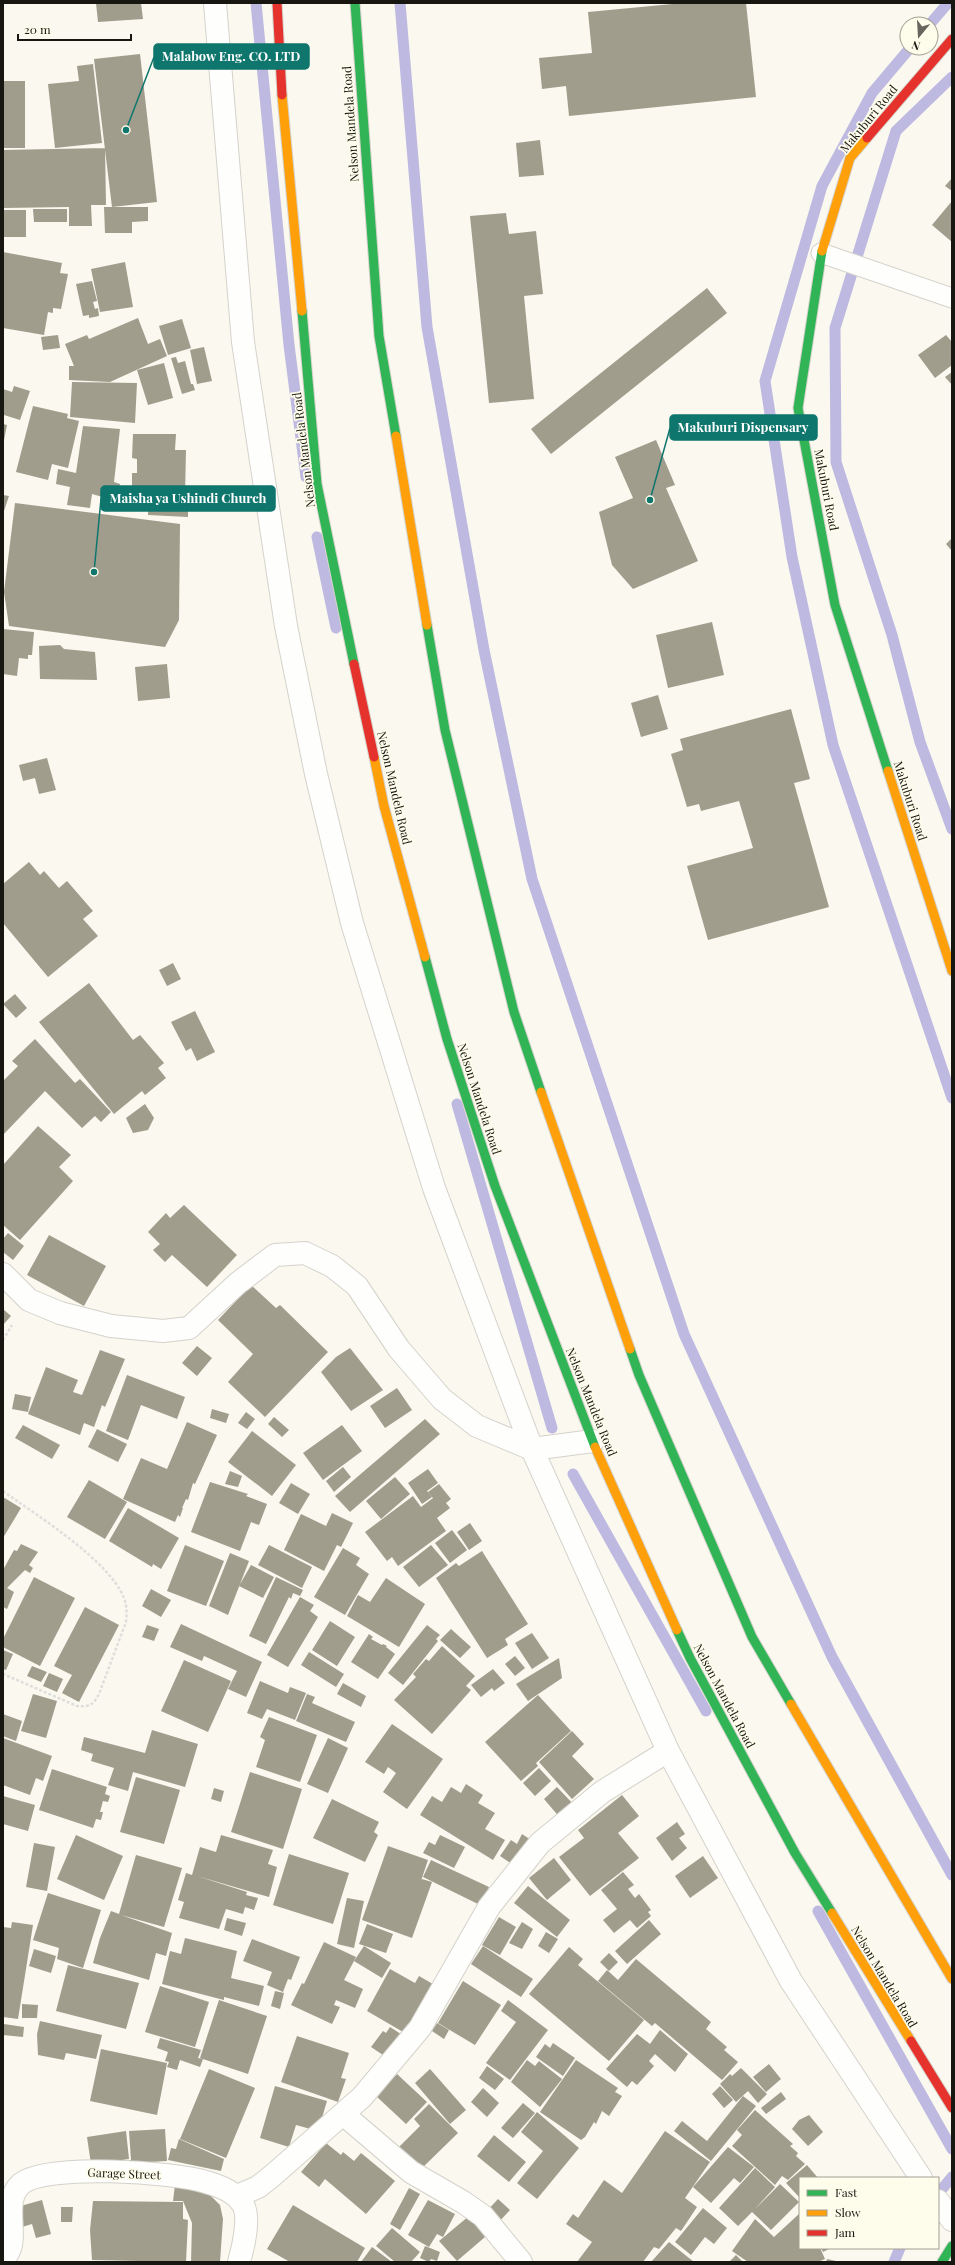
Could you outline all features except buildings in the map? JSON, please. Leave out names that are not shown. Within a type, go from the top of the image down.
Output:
[{"type":"main road","name":"Nelson Mandela Road","points":[[277,3],[282,90],[317,484],[384,806],[449,1046],[496,1186],[593,1441],[690,1658],[791,1846],[952,2108]]},
{"type":"main road","name":"Nelson Mandela Road","points":[[354,3],[379,336],[445,730],[514,1012],[639,1375],[752,1637],[952,1979]]},
{"type":"main road","name":"Makuburi Road","points":[[952,39],[850,158],[821,253],[798,408],[835,605],[952,970]]},
{"type":"main road","points":[[942,2262],[952,2246]]},
{"type":"street","points":[[215,3],[243,342],[286,626],[316,774],[352,923],[434,1188],[532,1449],[668,1751],[791,1981],[920,2177]]},
{"type":"street","points":[[3,1274],[29,1300],[60,1313],[111,1326],[163,1331],[189,1328],[238,1283],[275,1255],[305,1253],[332,1266],[356,1286],[399,1349],[442,1399],[477,1426],[532,1449],[593,1441]]},
{"type":"street","points":[[239,2262],[244,2242],[246,2214],[244,2204],[237,2196],[258,2187],[272,2176],[362,2097],[420,2028],[489,1907],[540,1843],[602,1792],[668,1751]]},
{"type":"street","points":[[343,2114],[411,2172],[463,2202],[483,2216],[521,2262]]},
{"type":"street","name":"Garage Street","points":[[3,2261],[12,2244],[12,2198],[22,2184],[43,2175],[94,2171],[182,2176],[206,2182],[237,2196]]},
{"type":"street","points":[[939,2202],[952,2220]]},
{"type":"lane","points":[[821,253],[952,298]]},
{"type":"path","points":[[3,1491],[58,1531],[110,1576],[123,1597],[127,1610],[126,1622],[100,1694],[94,1704],[77,1706],[3,1674]]},
{"type":"waterway","points":[[256,3],[289,345],[306,477]]},
{"type":"waterway","points":[[400,3],[427,327],[484,650],[532,879],[684,1334],[832,1657],[952,1875]]},
{"type":"waterway","points":[[937,16],[948,3]]},
{"type":"waterway","points":[[903,56],[872,93],[822,186],[765,381],[792,557],[833,745],[952,1098]]},
{"type":"waterway","points":[[952,77],[896,131],[835,328],[836,462],[892,635],[920,742],[952,829]]},
{"type":"waterway","points":[[317,537],[336,628]]},
{"type":"waterway","points":[[457,1104],[552,1428]]},
{"type":"waterway","points":[[573,1474],[706,1711]]},
{"type":"waterway","points":[[818,1911],[952,2149]]},
{"type":"waterway","points":[[939,2193],[952,2177]]},
{"type":"waterway","points":[[894,2262],[900,2249]]},
{"type":"traffic: fast","points":[[355,3],[379,336],[396,436]]},
{"type":"traffic: fast","points":[[822,251],[798,408],[835,605],[888,771]]},
{"type":"traffic: fast","points":[[302,311],[317,484],[354,664]]},
{"type":"traffic: fast","points":[[427,625],[445,730],[514,1012],[541,1092]]},
{"type":"traffic: fast","points":[[425,957],[447,1039],[495,1186],[595,1447]]},
{"type":"traffic: fast","points":[[630,1349],[639,1375],[752,1637],[791,1704]]},
{"type":"traffic: fast","points":[[677,1630],[690,1658],[795,1853],[832,1913]]},
{"type":"traffic: fast","points":[[942,2262],[952,2246]]},
{"type":"traffic: slow","points":[[282,95],[302,311]]},
{"type":"traffic: slow","points":[[822,251],[850,158],[867,138]]},
{"type":"traffic: slow","points":[[396,436],[427,625]]},
{"type":"traffic: slow","points":[[374,757],[384,806],[425,957]]},
{"type":"traffic: slow","points":[[888,771],[952,971]]},
{"type":"traffic: slow","points":[[541,1092],[630,1349]]},
{"type":"traffic: slow","points":[[595,1447],[677,1630]]},
{"type":"traffic: slow","points":[[791,1704],[952,1979]]},
{"type":"traffic: slow","points":[[832,1913],[911,2041]]},
{"type":"traffic: jam","points":[[277,3],[282,95]]},
{"type":"traffic: jam","points":[[867,138],[952,39]]},
{"type":"traffic: jam","points":[[354,664],[374,757]]},
{"type":"traffic: jam","points":[[911,2041],[952,2108]]},
{"type":"place","name":"Malabow Eng. CO. LTD","points":[[126,130]]},
{"type":"place","name":"Makuburi Dispensary","points":[[650,500]]},
{"type":"place","name":"Maisha ya Ushindi Church","points":[[94,572]]}]
